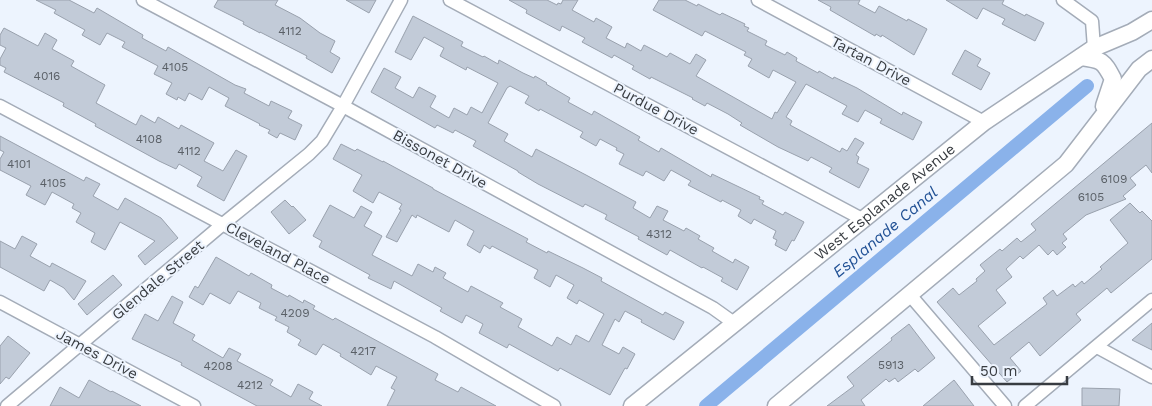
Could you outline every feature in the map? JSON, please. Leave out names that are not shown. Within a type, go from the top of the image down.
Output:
[{"type":"main road","name":"West Esplanade Avenue","points":[[632,406],[984,122],[1087,53],[1132,32],[1152,20]]},
{"type":"main road","points":[[1087,53],[1106,64],[1112,79],[1098,122]]},
{"type":"main road","points":[[776,406],[1066,164],[1139,69],[1152,59]]},
{"type":"street","name":"Bissonet Drive","points":[[143,0],[343,106],[713,308],[734,323]]},
{"type":"street","name":"Glendale Street","points":[[7,406],[309,154],[322,141],[401,0]]},
{"type":"street","name":"Purdue Drive","points":[[450,0],[862,219]]},
{"type":"street","name":"Tartan Drive","points":[[758,0],[984,122]]},
{"type":"street","points":[[1063,0],[1092,21],[1087,53]]},
{"type":"street","name":"Cleveland Place","points":[[0,106],[435,336],[554,406]]},
{"type":"street","points":[[910,295],[1005,406]]},
{"type":"street","points":[[1025,406],[1152,300]]},
{"type":"street","name":"James Drive","points":[[0,302],[194,406]]},
{"type":"street","points":[[1097,347],[1152,377]]},
{"type":"building","points":[[36,0],[69,0],[94,13],[97,8],[143,35],[142,38],[166,51],[168,47],[235,85],[246,89],[244,93],[269,106],[271,101],[292,111],[288,118],[302,125],[295,140],[280,133],[277,138],[268,133],[270,130],[225,106],[229,98],[209,87],[202,100],[189,93],[185,101],[178,97],[177,100],[166,94],[172,83],[154,74],[158,66],[122,47],[125,42],[107,33],[100,45],[82,35],[85,30],[54,13],[56,10]]},
{"type":"building","points":[[218,0],[278,0],[275,5],[300,18],[320,33],[335,41],[330,52],[340,58],[332,73],[306,58],[307,56],[260,33],[243,24],[244,22],[214,7]]},
{"type":"building","points":[[346,0],[376,0],[369,13]]},
{"type":"building","points":[[509,0],[547,0],[557,5],[558,3],[561,4],[563,0],[578,0],[572,10],[594,22],[596,18],[612,27],[606,38],[625,48],[627,43],[641,51],[644,45],[667,57],[670,53],[690,64],[696,54],[706,60],[696,76],[772,119],[796,82],[773,70],[769,78],[748,66],[752,59],[744,55],[746,52],[705,31],[702,36],[653,10],[659,0],[685,0],[720,15],[722,13],[745,24],[744,26],[749,28],[747,31],[767,41],[765,45],[785,55],[787,52],[797,58],[796,61],[818,73],[819,71],[833,79],[834,77],[857,88],[902,115],[903,112],[922,122],[913,140],[880,123],[882,119],[865,110],[858,122],[842,114],[847,106],[806,84],[786,117],[792,121],[790,125],[840,152],[842,148],[847,151],[855,138],[864,143],[856,155],[859,157],[857,163],[869,169],[859,188],[829,172],[832,168],[811,157],[808,161],[778,147],[740,125],[742,123],[728,114],[707,103],[705,106],[651,77],[650,79],[632,69],[634,66],[614,55],[612,58],[582,42],[585,38],[562,26],[560,31],[526,13],[527,10]]},
{"type":"building","points":[[818,0],[860,0],[858,4],[875,13],[879,6],[927,29],[914,55],[882,35],[881,37],[876,34],[875,36],[830,10],[831,7]]},
{"type":"building","points":[[946,0],[1004,0],[1002,4],[1044,23],[1035,41],[1002,24],[1005,19],[983,8],[977,19]]},
{"type":"building","points":[[413,16],[463,42],[461,46],[483,57],[498,64],[499,60],[534,78],[535,76],[570,98],[568,102],[592,115],[594,111],[640,137],[638,140],[659,152],[661,148],[711,177],[712,174],[760,197],[759,199],[764,201],[762,204],[783,215],[785,212],[804,222],[794,241],[792,240],[786,251],[775,245],[777,240],[773,238],[776,231],[754,219],[751,224],[738,216],[741,210],[688,185],[691,181],[671,170],[664,181],[646,171],[643,176],[619,164],[624,154],[616,150],[617,148],[600,139],[596,146],[580,137],[583,132],[525,103],[529,96],[510,86],[507,88],[488,123],[508,134],[504,141],[532,157],[536,149],[586,175],[636,202],[633,208],[650,218],[657,206],[668,211],[663,220],[684,231],[686,228],[700,236],[698,239],[714,248],[712,251],[733,263],[735,259],[749,267],[737,290],[721,281],[723,278],[670,250],[667,255],[638,239],[639,237],[605,219],[607,215],[585,204],[583,207],[538,184],[473,146],[476,141],[455,130],[453,133],[437,125],[435,128],[371,92],[384,68],[401,77],[395,88],[413,98],[419,87],[436,96],[430,107],[449,118],[454,108],[467,115],[471,107],[482,113],[498,83],[467,67],[466,70],[440,56],[444,48],[424,37],[411,60],[395,52]]},
{"type":"building","points":[[4,28],[38,46],[45,33],[57,40],[52,49],[74,61],[71,66],[105,85],[96,103],[136,125],[141,115],[155,123],[158,117],[179,129],[181,125],[214,143],[204,161],[223,171],[236,150],[247,156],[224,201],[197,186],[202,177],[179,164],[176,169],[159,161],[95,126],[96,124],[63,106],[64,103],[4,72],[6,68],[0,65],[0,59],[6,48],[0,45],[0,35]]},
{"type":"building","points":[[965,50],[981,59],[977,66],[990,73],[981,90],[952,74]]},
{"type":"building","points":[[1152,123],[1152,173],[1146,165],[1130,178],[1136,185],[1123,196],[1126,199],[1086,215],[1063,234],[1067,239],[1062,243],[1066,247],[1057,255],[1053,250],[1048,255],[1039,245],[1023,259],[1020,256],[1006,269],[1012,277],[996,290],[1006,303],[978,326],[994,345],[1047,304],[1043,298],[1053,290],[1057,296],[1073,284],[1075,287],[1082,281],[1084,284],[1102,269],[1100,267],[1128,243],[1110,220],[1130,203],[1152,221],[1152,259],[1111,293],[1107,288],[1076,314],[1081,320],[1040,356],[1029,342],[1010,358],[1021,371],[1007,382],[937,302],[953,288],[959,295],[977,281],[976,279],[985,271],[980,265],[1000,249],[1002,251],[1017,238],[1021,242],[1036,230],[1031,224]]},
{"type":"building","points":[[0,136],[84,181],[86,177],[100,184],[93,196],[118,210],[125,198],[161,218],[178,238],[145,265],[138,256],[155,241],[120,222],[105,250],[91,242],[95,233],[76,222],[81,213],[72,208],[74,204],[52,192],[45,205],[26,195],[31,186],[0,170],[0,159],[4,152],[0,150]]},
{"type":"building","points":[[341,144],[383,161],[528,239],[526,242],[602,278],[601,281],[663,315],[665,312],[684,322],[674,340],[625,311],[619,322],[615,319],[602,345],[619,354],[623,347],[635,354],[610,395],[560,368],[558,371],[509,344],[507,348],[479,333],[483,324],[466,315],[462,323],[440,311],[442,308],[394,281],[391,289],[368,278],[370,275],[319,247],[322,241],[313,236],[330,205],[354,218],[361,206],[372,212],[364,226],[382,236],[372,255],[412,276],[418,264],[433,272],[435,267],[446,273],[443,278],[468,292],[471,286],[503,303],[500,307],[522,319],[518,327],[552,346],[557,337],[571,345],[576,335],[589,342],[604,314],[579,300],[577,304],[567,298],[574,285],[556,275],[550,287],[534,278],[538,270],[492,246],[490,249],[484,245],[480,253],[467,245],[474,231],[455,220],[449,232],[417,215],[416,218],[412,215],[397,242],[386,237],[401,210],[399,209],[402,204],[379,192],[373,203],[353,191],[362,175],[333,159]]},
{"type":"building","points":[[285,200],[306,220],[289,234],[271,212]]},
{"type":"building","points":[[22,236],[37,244],[30,256],[50,267],[52,263],[86,281],[74,300],[64,288],[50,280],[44,291],[0,267],[0,241],[15,249]]},
{"type":"building","points":[[216,257],[249,276],[251,273],[272,285],[271,288],[288,297],[289,295],[303,303],[304,300],[315,306],[313,309],[333,320],[335,318],[438,374],[435,380],[458,392],[461,387],[496,406],[387,406],[395,390],[391,388],[397,377],[376,366],[371,375],[323,344],[316,355],[298,345],[301,340],[287,332],[289,327],[275,320],[277,317],[259,308],[261,303],[238,291],[230,304],[210,293],[203,305],[189,297],[195,286],[198,288]]},
{"type":"building","points":[[113,275],[122,285],[87,315],[78,304]]},
{"type":"building","points":[[172,296],[183,302],[173,323],[195,335],[192,340],[223,358],[229,348],[241,354],[237,361],[273,380],[270,385],[291,397],[298,384],[313,392],[309,399],[322,406],[257,406],[181,365],[182,363],[132,339],[145,314],[158,321]]},
{"type":"building","points":[[1152,323],[1152,350],[1132,340]]},
{"type":"building","points":[[909,324],[935,358],[918,372],[915,369],[898,382],[895,378],[889,382],[886,379],[861,400],[865,406],[827,406],[854,386],[847,377]]},
{"type":"building","points":[[8,336],[30,353],[9,379],[6,377],[0,384],[0,346]]},
{"type":"building","points":[[89,380],[141,406],[50,406],[60,387],[79,398]]},
{"type":"building","points":[[954,380],[974,406],[923,406]]},
{"type":"building","points":[[1082,388],[1120,389],[1119,406],[1082,406]]},
{"type":"waterway","name":"Esplanade Canal","points":[[706,406],[1087,86]]}]
